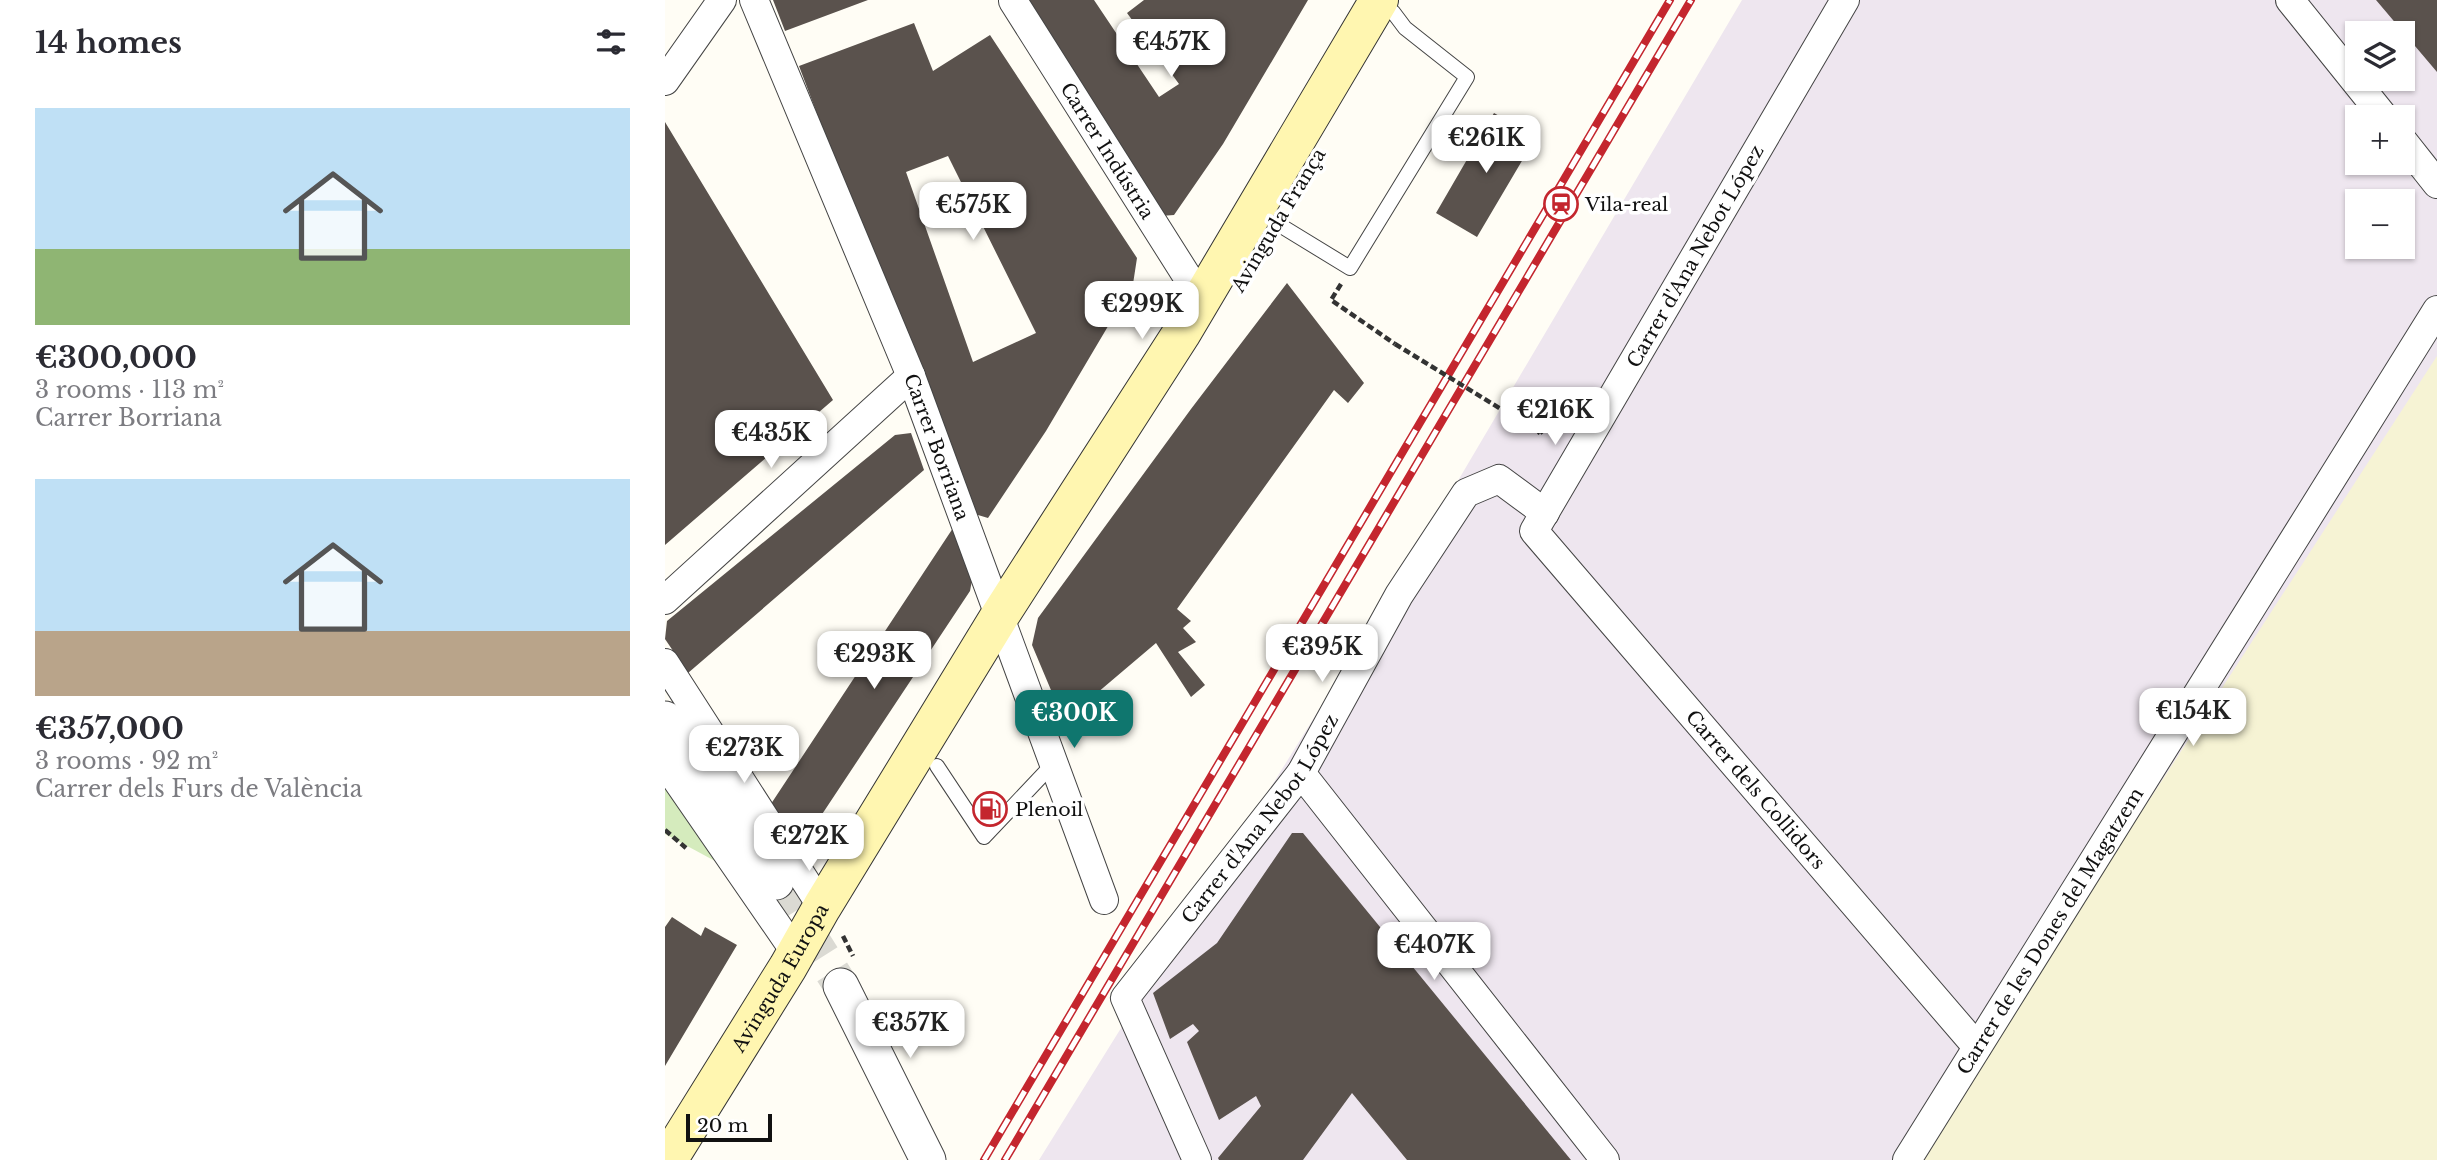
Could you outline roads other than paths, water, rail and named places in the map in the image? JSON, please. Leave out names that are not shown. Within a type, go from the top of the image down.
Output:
[{"type":"main road","name":"Avinguda França","points":[[1004,631],[1202,300],[1388,3]]},
{"type":"main road","name":"Avinguda França","points":[[1004,631],[1277,224],[1362,81],[1388,3]]},
{"type":"main road","name":"Avinguda Europa","points":[[699,1160],[937,766],[1004,631]]},
{"type":"main road","name":"Avinguda Europa","points":[[668,1160],[822,907],[1004,631]]},
{"type":"street","points":[[665,81],[722,0]]},
{"type":"street","name":"Carrer Borriana","points":[[754,0],[911,376],[1104,900]]},
{"type":"street","name":"Carrer d'Ana Nebot López","points":[[1197,1160],[1125,998],[1301,773],[1399,595],[1466,493],[1499,480],[1540,522],[1845,0]]},
{"type":"street","points":[[2290,0],[2374,105]]},
{"type":"street","name":"Carrer Indústria","points":[[1013,1],[1202,300]]},
{"type":"street","points":[[2415,156],[2437,184]]},
{"type":"street","name":"Carrer de les Dones del Magatzem","points":[[1906,1160],[2437,310]]},
{"type":"street","points":[[665,600],[911,376]]},
{"type":"street","name":"Carrer dels Collidors","points":[[1540,522],[1977,1047]]},
{"type":"street","points":[[665,663],[822,907]]},
{"type":"street","points":[[665,719],[776,882]]},
{"type":"street","points":[[665,763],[796,953]]},
{"type":"street","points":[[1301,773],[1605,1160]]},
{"type":"street","points":[[841,986],[928,1160]]},
{"type":"lane","points":[[1277,224],[1350,268],[1467,77],[1405,28],[1388,3]]},
{"type":"lane","points":[[937,766],[984,837],[1053,764]]},
{"type":"tunnel","points":[[776,882],[841,986]]},
{"type":"railway","points":[[984,1160],[1670,0]]},
{"type":"railway","points":[[1005,1160],[1691,0]]},
{"type":"place","name":"Vila-real","points":[[1561,204]]},
{"type":"place","name":"Plenoil","points":[[990,809]]}]
